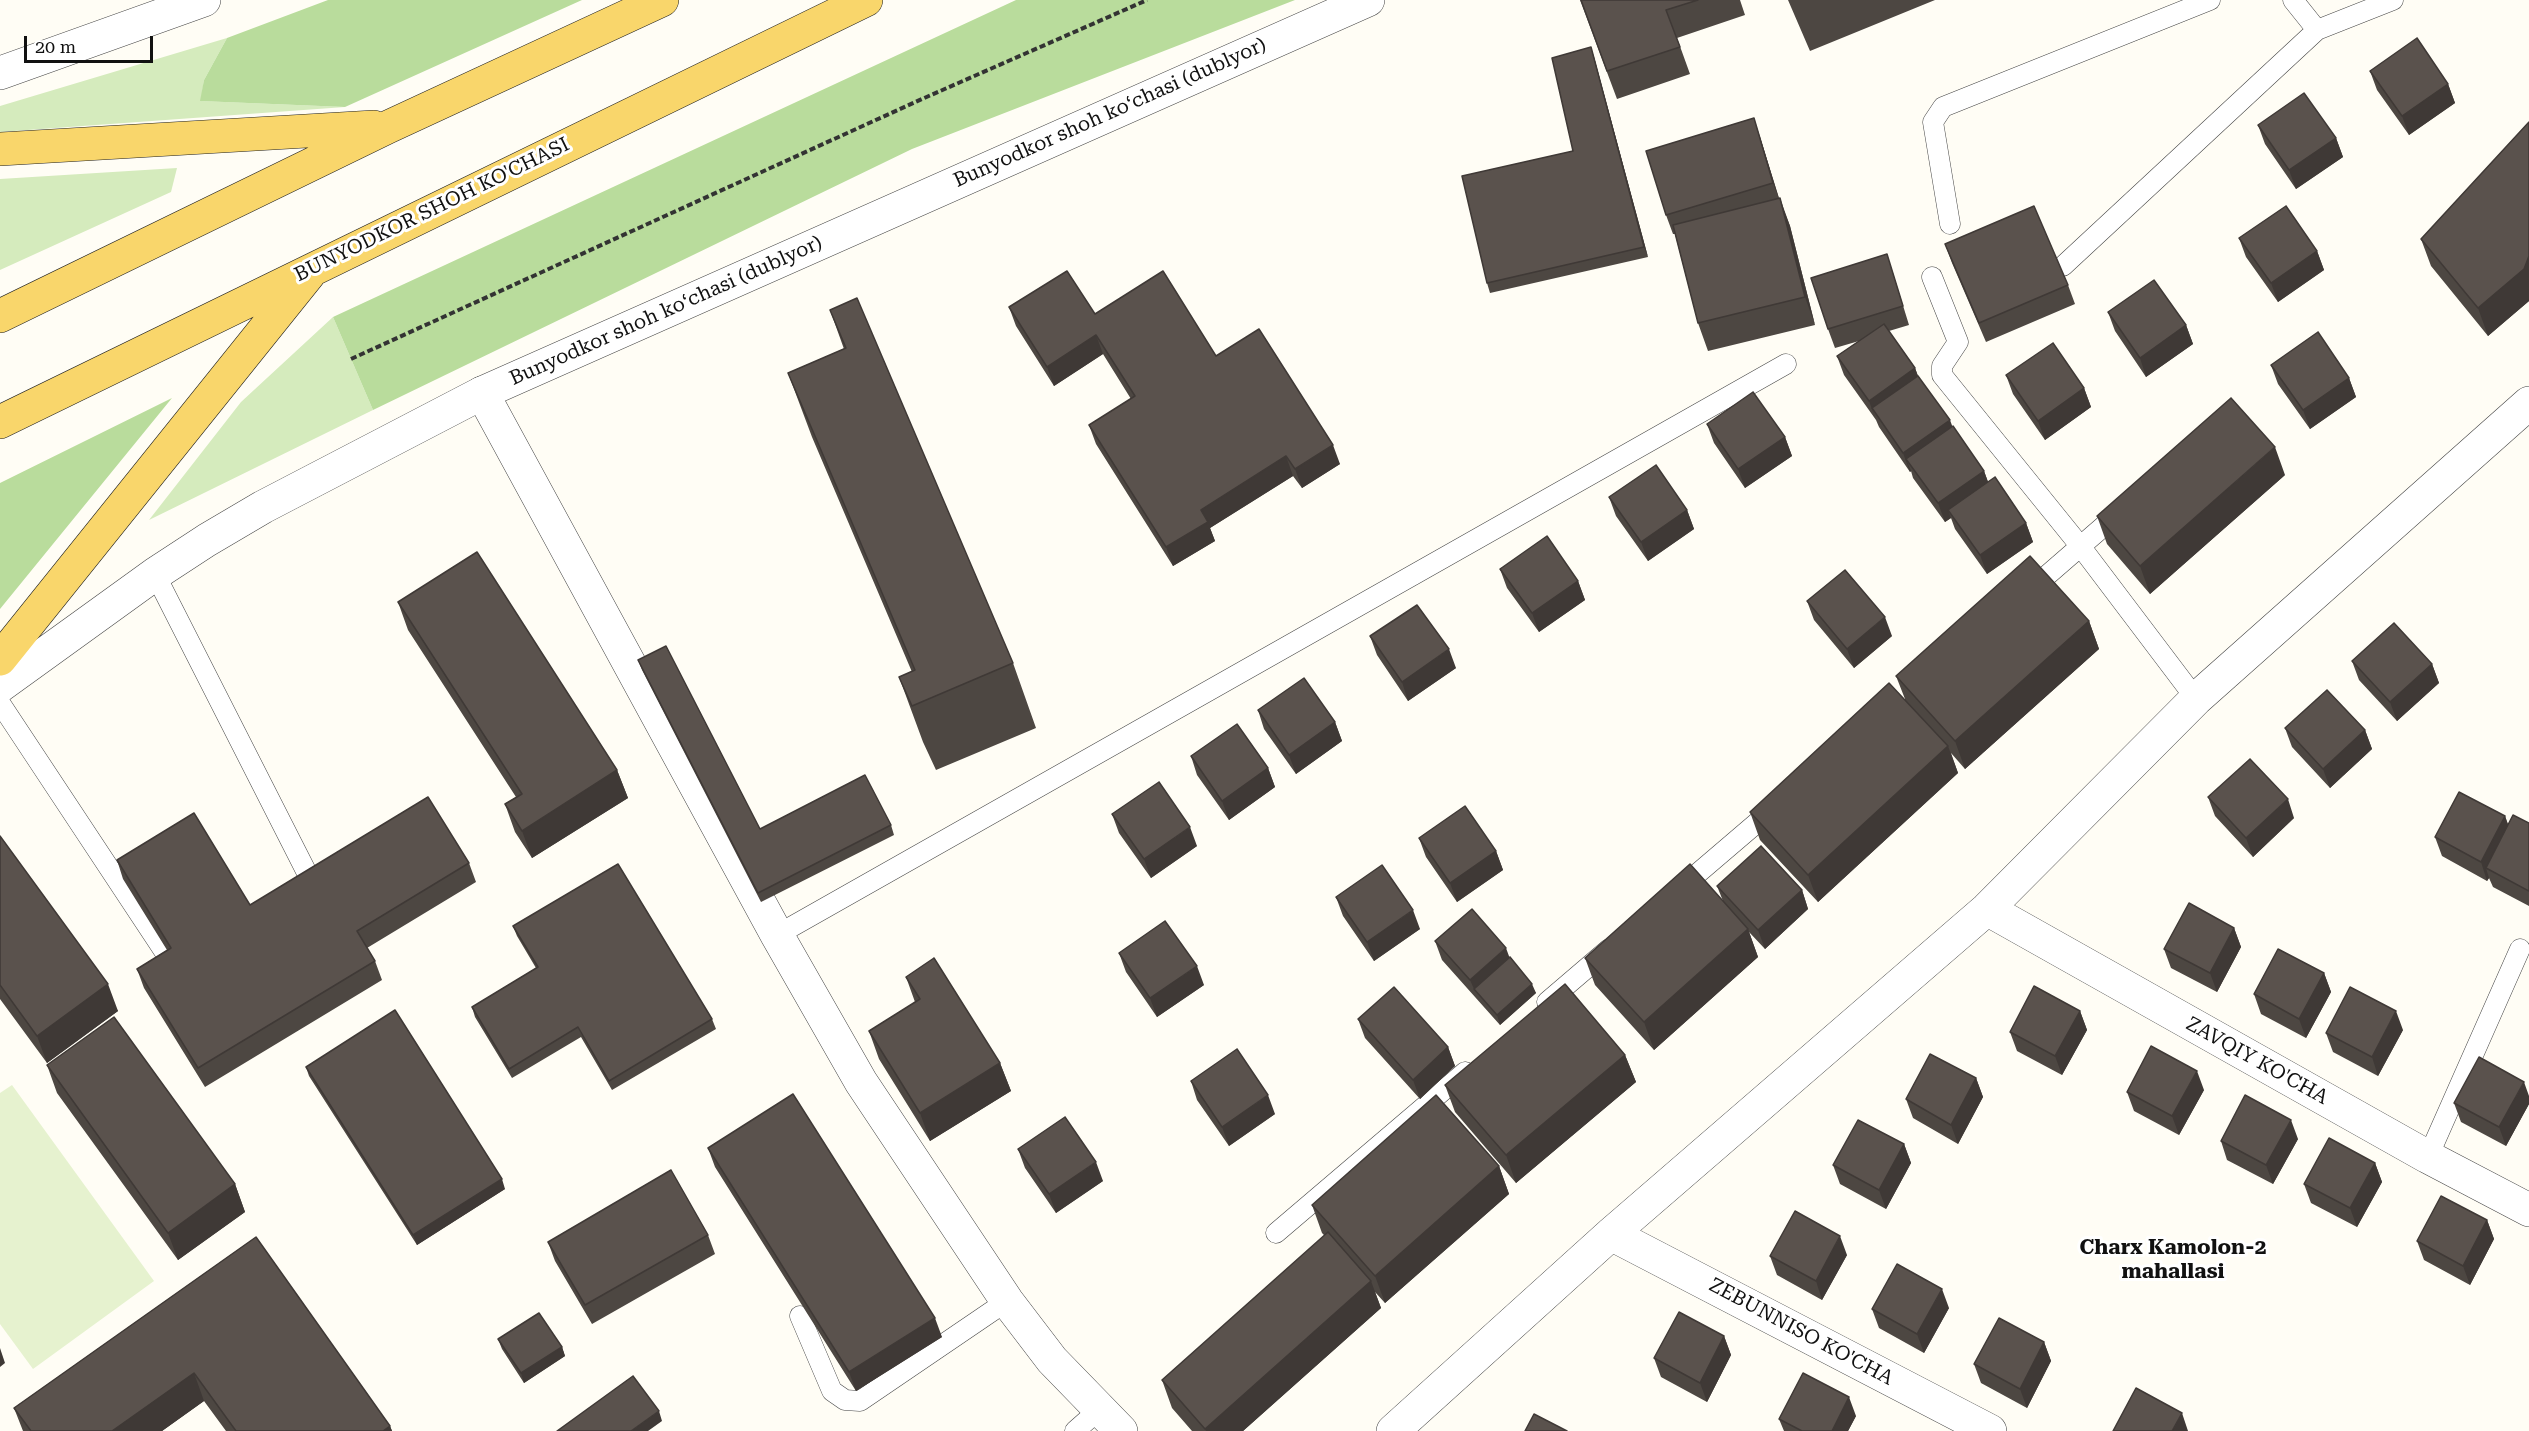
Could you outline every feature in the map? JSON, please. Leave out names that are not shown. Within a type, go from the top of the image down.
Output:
[{"type":"main road","points":[[0,316],[388,127],[662,0]]},
{"type":"main road","name":"BUNYODKOR SHOH KO'CHASI","points":[[0,422],[866,0]]},
{"type":"main road","points":[[0,149],[388,127]]},
{"type":"main road","points":[[0,659],[314,267]]},
{"type":"street","points":[[0,73],[204,0]]},
{"type":"street","name":"Bunyodkor shoh koʻchasi (dublyor)","points":[[0,686],[154,574],[263,507],[482,393],[1134,101],[1368,0]]},
{"type":"street","points":[[482,393],[777,935],[861,1082],[1007,1301],[1052,1360],[1111,1420]]},
{"type":"street","points":[[1392,1431],[1611,1234],[1987,909],[2196,699],[2529,403]]},
{"type":"street","name":"ZAVQIY KO'CHA","points":[[1987,909],[2428,1157],[2529,1210]]},
{"type":"street","name":"ZEBUNNISO KO'CHA","points":[[1611,1234],[1990,1431]]},
{"type":"lane","points":[[1950,224],[1933,122],[1944,107],[2210,0]]},
{"type":"lane","points":[[2293,0],[2317,30]]},
{"type":"lane","points":[[2063,266],[2317,30],[2393,0]]},
{"type":"lane","points":[[1932,277],[1958,342],[1942,366],[1942,375],[2081,547],[2196,699]]},
{"type":"lane","points":[[777,935],[1786,364]]},
{"type":"lane","points":[[2017,601],[2134,500]]},
{"type":"lane","points":[[154,574],[307,873]]},
{"type":"lane","points":[[0,703],[166,954]]},
{"type":"lane","points":[[1665,902],[1791,794]]},
{"type":"lane","points":[[1529,1017],[1619,940]]},
{"type":"lane","points":[[2428,1157],[2520,949]]},
{"type":"lane","points":[[1276,1233],[1484,1056]]},
{"type":"lane","points":[[800,1316],[832,1391],[845,1400],[860,1401],[1007,1301]]},
{"type":"lane","points":[[1075,1431],[1111,1420]]},
{"type":"path","points":[[351,359],[922,99],[1147,0]]},
{"type":"green space","points":[[328,0],[582,0],[345,107],[200,101],[204,80],[227,38]]},
{"type":"green space","points":[[1016,0],[1295,0],[912,149],[373,410],[333,317]]},
{"type":"green space","points":[[227,38],[204,80],[201,101],[345,107],[0,132],[0,106]]},
{"type":"green space","points":[[177,168],[171,192],[0,270],[0,179]]},
{"type":"green space","points":[[333,317],[373,410],[149,520],[241,402]]},
{"type":"green space","points":[[172,398],[0,609],[0,483]]},
{"type":"green space","points":[[12,1085],[154,1281],[33,1369],[0,1324],[0,1093]]},
{"type":"building","points":[[1581,0],[1698,0],[1666,10],[1680,47],[1607,71]]},
{"type":"building","points":[[2417,38],[2448,84],[2402,116],[2370,71]]},
{"type":"building","points":[[1591,47],[1644,247],[1487,283],[1462,176],[1573,151],[1552,58]]},
{"type":"building","points":[[2304,93],[2336,138],[2289,170],[2258,125]]},
{"type":"building","points":[[1754,118],[1773,183],[1666,215],[1646,151]]},
{"type":"building","points":[[2529,122],[2529,256],[2524,269],[2478,308],[2421,239]]},
{"type":"building","points":[[1780,198],[1805,297],[1698,323],[1673,225]]},
{"type":"building","points":[[2034,206],[2068,285],[1979,323],[1945,244]]},
{"type":"building","points":[[2286,206],[2317,251],[2271,283],[2239,238]]},
{"type":"building","points":[[1887,254],[1903,306],[1828,329],[1811,278]]},
{"type":"building","points":[[1067,271],[1095,314],[1163,271],[1216,356],[1259,329],[1333,445],[1295,469],[1286,456],[1201,510],[1208,522],[1166,547],[1089,425],[1135,396],[1096,335],[1047,367],[1009,307]]},
{"type":"building","points":[[2154,280],[2186,325],[2140,358],[2108,312]]},
{"type":"building","points":[[857,298],[1013,663],[912,706],[899,677],[915,670],[788,373],[846,348],[830,310]]},
{"type":"building","points":[[1884,324],[1915,368],[1869,401],[1837,356]]},
{"type":"building","points":[[2318,332],[2349,378],[2303,410],[2271,365]]},
{"type":"building","points":[[2053,343],[2084,388],[2038,421],[2006,375]]},
{"type":"building","points":[[1918,376],[1950,420],[1903,453],[1872,408]]},
{"type":"building","points":[[1753,392],[1785,437],[1738,469],[1707,424]]},
{"type":"building","points":[[2231,398],[2275,447],[2140,566],[2097,516]]},
{"type":"building","points":[[1953,426],[1984,471],[1938,503],[1906,459]]},
{"type":"building","points":[[1656,465],[1687,510],[1641,542],[1609,497]]},
{"type":"building","points":[[1995,477],[2026,523],[1980,555],[1948,510]]},
{"type":"building","points":[[1547,536],[1578,581],[1532,613],[1500,569]]},
{"type":"building","points":[[477,552],[617,770],[522,831],[505,804],[522,794],[398,602]]},
{"type":"building","points":[[2030,556],[2089,621],[1955,741],[1896,676]]},
{"type":"building","points":[[1845,570],[1885,617],[1847,649],[1807,601]]},
{"type":"building","points":[[1417,605],[1449,649],[1402,682],[1370,636]]},
{"type":"building","points":[[2394,623],[2432,664],[2390,702],[2352,661]]},
{"type":"building","points":[[666,646],[760,829],[865,775],[891,825],[758,893],[638,660]]},
{"type":"building","points":[[1304,678],[1335,722],[1289,755],[1258,710]]},
{"type":"building","points":[[1889,683],[1948,746],[1808,875],[1750,812]]},
{"type":"building","points":[[2327,690],[2365,730],[2323,769],[2285,728]]},
{"type":"building","points":[[1237,724],[1268,768],[1222,801],[1191,756]]},
{"type":"building","points":[[2250,759],[2288,799],[2246,838],[2208,797]]},
{"type":"building","points":[[1159,782],[1190,827],[1144,859],[1112,814]]},
{"type":"building","points":[[2459,792],[2505,816],[2481,862],[2435,837]]},
{"type":"building","points":[[428,797],[469,863],[357,931],[375,961],[198,1068],[137,969],[171,948],[117,860],[194,813],[250,905]]},
{"type":"building","points":[[1465,806],[1496,851],[1450,883],[1419,838]]},
{"type":"building","points":[[2513,815],[2529,823],[2529,891],[2486,868]]},
{"type":"building","points":[[0,836],[108,984],[37,1036],[0,985]]},
{"type":"building","points":[[1761,846],[1802,890],[1758,930],[1717,886]]},
{"type":"building","points":[[618,864],[712,1019],[609,1081],[578,1027],[509,1069],[472,1007],[538,967],[513,926]]},
{"type":"building","points":[[1690,864],[1748,929],[1644,1022],[1585,958]]},
{"type":"building","points":[[1382,865],[1413,910],[1367,942],[1336,897]]},
{"type":"building","points":[[2189,903],[2234,928],[2210,973],[2164,949]]},
{"type":"building","points":[[1472,909],[1506,948],[1470,980],[1435,941]]},
{"type":"building","points":[[1165,921],[1197,966],[1150,998],[1119,953]]},
{"type":"building","points":[[2278,949],[2324,973],[2299,1019],[2254,994]]},
{"type":"building","points":[[1510,957],[1532,984],[1497,1015],[1474,989]]},
{"type":"building","points":[[934,958],[1000,1063],[920,1113],[869,1031],[920,999],[906,977]]},
{"type":"building","points":[[1565,984],[1625,1055],[1506,1155],[1445,1085]]},
{"type":"building","points":[[2034,986],[2080,1011],[2055,1056],[2010,1032]]},
{"type":"building","points":[[1394,987],[1448,1047],[1413,1080],[1358,1019]]},
{"type":"building","points":[[2350,987],[2396,1011],[2372,1057],[2326,1033]]},
{"type":"building","points":[[395,1010],[502,1179],[413,1235],[306,1067]]},
{"type":"building","points":[[114,1017],[235,1184],[168,1233],[47,1065]]},
{"type":"building","points":[[2151,1046],[2197,1071],[2172,1116],[2127,1092]]},
{"type":"building","points":[[1237,1049],[1268,1095],[1222,1127],[1191,1081]]},
{"type":"building","points":[[1930,1054],[1976,1078],[1951,1125],[1906,1099]]},
{"type":"building","points":[[2479,1057],[2524,1082],[2499,1127],[2454,1103]]},
{"type":"building","points":[[793,1094],[935,1318],[849,1372],[708,1148]]},
{"type":"building","points":[[1436,1095],[1499,1166],[1375,1276],[1312,1205]]},
{"type":"building","points":[[2245,1095],[2291,1120],[2266,1165],[2221,1141]]},
{"type":"building","points":[[1065,1117],[1096,1162],[1049,1194],[1018,1149]]},
{"type":"building","points":[[1858,1120],[1904,1144],[1879,1190],[1833,1165]]},
{"type":"building","points":[[2329,1138],[2375,1163],[2350,1208],[2304,1184]]},
{"type":"building","points":[[671,1170],[708,1235],[585,1305],[548,1242]]},
{"type":"building","points":[[2441,1196],[2487,1220],[2463,1266],[2417,1241]]},
{"type":"building","points":[[1795,1211],[1840,1236],[1816,1281],[1770,1256]]},
{"type":"building","points":[[1328,1232],[1371,1281],[1205,1429],[1162,1380]]},
{"type":"building","points":[[256,1237],[390,1426],[383,1431],[236,1431],[194,1373],[112,1431],[31,1431],[14,1408]]},
{"type":"building","points":[[1897,1264],[1942,1289],[1917,1334],[1872,1309]]},
{"type":"building","points":[[1679,1312],[1724,1336],[1700,1383],[1654,1358]]},
{"type":"building","points":[[539,1313],[562,1347],[521,1373],[498,1339]]},
{"type":"building","points":[[1999,1318],[2044,1342],[2020,1389],[1974,1364]]},
{"type":"building","points":[[1803,1373],[1849,1397],[1832,1431],[1802,1431],[1779,1419]]},
{"type":"building","points":[[633,1376],[659,1411],[631,1431],[557,1431]]},
{"type":"building","points":[[2136,1388],[2182,1413],[2172,1431],[2113,1431]]},
{"type":"building","points":[[1534,1414],[1567,1431],[1525,1431]]},
{"type":"district","name":"Charx Kamolon-2 mahallasi","points":[[2173,1260]]}]
